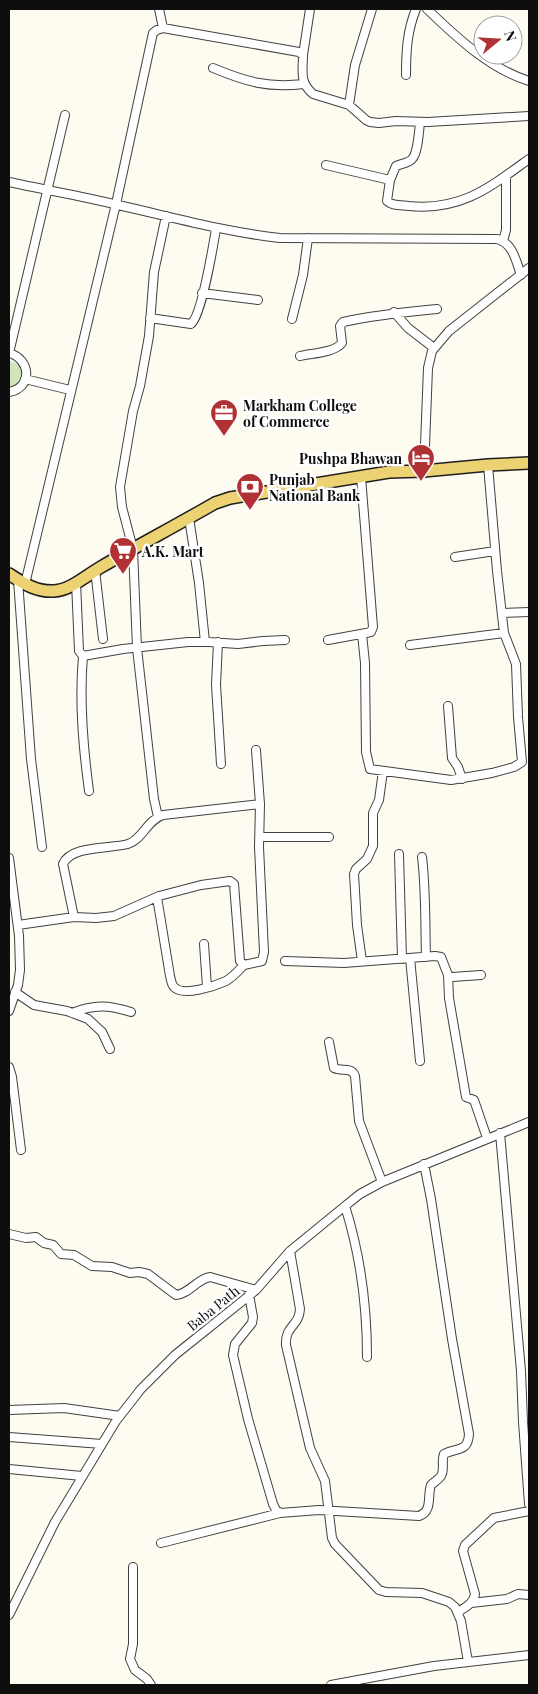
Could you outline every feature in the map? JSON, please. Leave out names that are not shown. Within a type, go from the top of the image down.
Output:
[{"type":"main road","points":[[17,579],[38,589],[55,591],[67,588],[95,570],[215,503],[230,498],[389,472],[424,471],[488,464],[529,463]]},
{"type":"street","points":[[159,9],[163,28]]},
{"type":"street","points":[[310,9],[303,55],[302,79],[304,84],[313,94],[348,105],[370,122],[420,122],[529,116]]},
{"type":"street","points":[[348,105],[355,64],[372,9]]},
{"type":"street","points":[[406,75],[406,50],[409,30],[416,9]]},
{"type":"street","points":[[427,9],[464,42],[493,64],[521,79],[529,81]]},
{"type":"street","points":[[42,847],[31,759],[26,667],[17,579],[70,390],[116,204],[153,33],[163,28],[287,49],[303,55]]},
{"type":"street","points":[[213,68],[244,80],[272,86],[304,84]]},
{"type":"street","points":[[9,392],[18,389],[25,379],[26,368],[23,362],[20,358],[9,354],[66,115]]},
{"type":"street","points":[[420,122],[417,145],[412,160],[396,166],[390,180],[387,190],[387,201],[389,203],[420,207],[438,206],[462,201],[506,176],[529,159]]},
{"type":"street","points":[[326,165],[390,180]]},
{"type":"street","points":[[503,241],[506,230],[506,176]]},
{"type":"street","points":[[9,182],[116,204],[216,229],[280,238],[497,239],[503,241],[512,250],[521,275]]},
{"type":"street","points":[[158,817],[152,782],[137,648],[133,549],[122,507],[120,487],[146,352],[154,272],[166,216]]},
{"type":"street","points":[[150,318],[191,324],[196,317],[216,229]]},
{"type":"street","points":[[292,319],[303,275],[308,238]]},
{"type":"street","points":[[424,471],[428,368],[432,351],[449,331],[529,268]]},
{"type":"street","points":[[202,293],[258,300]]},
{"type":"street","points":[[300,356],[340,346],[343,339],[340,326],[343,322],[394,312],[437,309]]},
{"type":"street","points":[[394,312],[408,328],[434,348]]},
{"type":"street","points":[[25,379],[70,390]]},
{"type":"street","points":[[488,464],[504,633],[516,664],[522,762],[529,768]]},
{"type":"street","points":[[328,640],[371,632],[373,626],[362,476]]},
{"type":"street","points":[[189,518],[199,583],[205,642]]},
{"type":"street","points":[[455,557],[495,551]]},
{"type":"street","points":[[95,570],[103,639]]},
{"type":"street","points":[[76,582],[79,650],[83,656],[80,684],[81,715],[88,791]]},
{"type":"street","points":[[502,613],[529,612]]},
{"type":"street","points":[[410,645],[504,633]]},
{"type":"street","points":[[362,634],[365,663],[366,752],[368,768],[370,770],[446,780],[462,779],[514,767],[522,762]]},
{"type":"street","points":[[83,656],[123,649],[205,642],[238,644],[263,640],[285,640]]},
{"type":"street","points":[[218,642],[216,685],[221,764]]},
{"type":"street","points":[[448,706],[452,758],[458,767],[462,779]]},
{"type":"street","points":[[156,897],[172,985],[175,988],[187,992],[208,987],[226,981],[244,966],[260,962],[264,956],[260,888],[260,804],[256,750]]},
{"type":"street","points":[[362,961],[357,925],[354,874],[356,869],[367,859],[373,846],[373,813],[378,800],[383,771]]},
{"type":"street","points":[[74,918],[63,864],[69,856],[84,851],[133,842],[158,817],[260,804]]},
{"type":"street","points":[[260,837],[329,838]]},
{"type":"street","points":[[399,854],[406,959],[420,1061]]},
{"type":"street","points":[[422,856],[426,889],[424,899],[426,957]]},
{"type":"street","points":[[9,858],[11,906],[18,925],[20,970],[9,1011]]},
{"type":"street","points":[[18,925],[74,918],[114,916],[156,897],[201,885],[232,881],[235,895],[238,952],[240,961],[244,966]]},
{"type":"street","points":[[204,944],[208,987]]},
{"type":"street","points":[[284,961],[344,963],[441,957],[448,975],[449,998],[466,1097],[474,1100],[487,1138]]},
{"type":"street","points":[[448,975],[452,977],[482,975]]},
{"type":"street","points":[[15,992],[34,1005],[72,1013],[88,1020],[102,1032],[110,1049]]},
{"type":"street","points":[[72,1013],[92,1006],[111,1007],[131,1012]]},
{"type":"street","points":[[329,1042],[334,1068],[350,1070],[355,1076],[359,1121],[382,1182]]},
{"type":"street","points":[[9,1067],[22,1150]]},
{"type":"street","name":"Baba Path","points":[[9,1615],[11,1605],[45,1541],[102,1444],[120,1416],[141,1390],[175,1355],[256,1290],[290,1251],[360,1194],[382,1182],[424,1164],[529,1122]]},
{"type":"street","points":[[500,1133],[521,1371],[522,1422],[529,1504]]},
{"type":"street","points":[[161,1543],[280,1513],[328,1510],[419,1516],[427,1511],[431,1485],[441,1475],[444,1454],[464,1448],[469,1440],[469,1434],[424,1164]]},
{"type":"street","points":[[345,1206],[357,1248],[363,1282],[367,1316],[367,1358]]},
{"type":"street","points":[[9,1234],[26,1238],[36,1236],[44,1243],[53,1245],[61,1254],[74,1255],[92,1266],[112,1267],[130,1273],[148,1274],[176,1295],[183,1293],[204,1278],[210,1277],[256,1290]]},
{"type":"street","points":[[290,1251],[300,1309],[297,1321],[287,1332],[286,1345],[310,1448],[325,1481],[330,1533],[335,1544],[379,1590],[386,1592],[422,1593],[449,1602],[455,1606],[458,1612],[468,1662]]},
{"type":"street","points":[[248,1295],[253,1318],[252,1324],[235,1344],[233,1350],[234,1363],[273,1504],[280,1513]]},
{"type":"street","points":[[9,1410],[64,1408],[120,1416]]},
{"type":"street","points":[[9,1437],[102,1444]]},
{"type":"street","points":[[9,1469],[82,1476]]},
{"type":"street","points":[[458,1612],[474,1600],[475,1594],[463,1551],[464,1545],[494,1518],[529,1511]]},
{"type":"street","points":[[133,1566],[133,1644],[130,1659],[135,1670],[147,1679],[151,1685]]},
{"type":"street","points":[[470,1604],[507,1599],[518,1594],[529,1594]]},
{"type":"street","points":[[331,1685],[434,1666],[529,1655]]},
{"type":"green space","points":[[9,361],[19,366],[23,375],[22,383],[9,391]]},
{"type":"place","name":"Markham College of Commerce","points":[[224,437]]},
{"type":"place","name":"Pushpa Bhawan","points":[[421,482]]},
{"type":"place","name":"Punjab National Bank","points":[[250,511]]},
{"type":"place","name":"A.K. Mart","points":[[123,575]]}]
